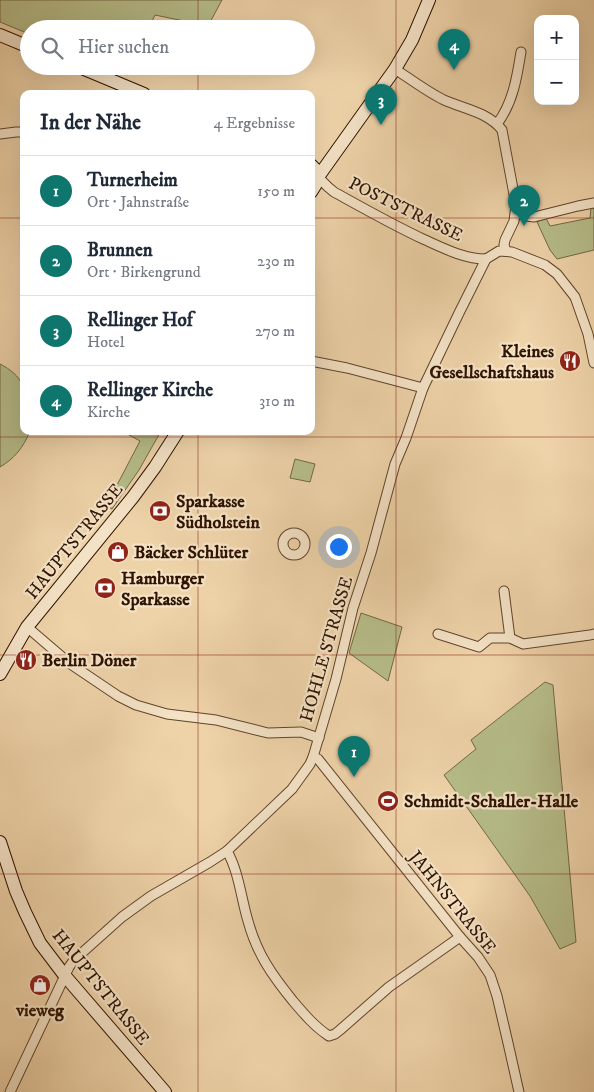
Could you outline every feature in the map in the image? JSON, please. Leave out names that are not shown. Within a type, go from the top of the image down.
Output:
[{"type":"main road","points":[[315,170],[395,69],[412,40],[429,0]]},
{"type":"main road","points":[[0,35],[20,43]]},
{"type":"main road","points":[[95,75],[125,90]]},
{"type":"main road","name":"HAUPTSTRASSE","points":[[0,674],[27,627],[133,497],[175,435]]},
{"type":"main road","name":"HAUPTSTRASSE","points":[[0,842],[16,891],[40,943],[65,976],[165,1092]]},
{"type":"street","points":[[497,124],[511,100],[521,52]]},
{"type":"street","points":[[395,69],[443,99],[486,116],[502,130],[516,205],[514,221],[505,240],[506,251]]},
{"type":"street","points":[[0,134],[20,132]]},
{"type":"street","name":"POSTSTRASSE","points":[[315,172],[328,188],[334,192],[400,228],[469,258],[486,259]]},
{"type":"street","points":[[516,213],[534,217],[594,203]]},
{"type":"street","points":[[486,259],[499,251],[506,251],[533,259],[557,274],[575,297],[593,346],[594,363]]},
{"type":"street","name":"HOHLE STRASSE","points":[[10,1092],[74,960],[122,917],[150,896],[227,851],[292,789],[310,764],[336,679],[353,608],[371,553],[395,464],[423,388],[486,259]]},
{"type":"street","points":[[315,362],[347,368],[423,388]]},
{"type":"street","points":[[504,591],[510,638]]},
{"type":"street","points":[[27,627],[69,663],[136,706],[167,714],[216,720],[268,733],[301,732],[318,738]]},
{"type":"street","points":[[438,634],[479,646],[490,638],[510,638],[523,644],[594,634]]},
{"type":"street","name":"JAHNSTRASSE","points":[[313,757],[318,759],[478,957],[490,975],[497,996],[519,1092]]},
{"type":"street","points":[[227,851],[240,885],[248,920],[262,958],[273,976],[312,1023],[329,1036],[340,1030],[389,987],[460,937]]},
{"type":"green space","points":[[0,0],[222,0],[211,20],[179,20],[155,15],[152,20],[20,20],[20,30],[0,22]]},
{"type":"green space","points":[[591,208],[594,208],[594,250],[557,259],[550,250],[537,222],[546,218],[550,226],[590,218]]},
{"type":"green space","points":[[0,364],[14,373],[20,381],[20,435],[28,435],[18,452],[0,467]]},
{"type":"green space","points":[[129,435],[159,435],[139,470],[112,509],[106,506],[140,441]]},
{"type":"green space","points":[[295,459],[315,464],[310,482],[290,478]]},
{"type":"green space","points":[[361,613],[402,627],[388,681],[349,653]]},
{"type":"green space","points":[[545,682],[553,685],[576,942],[560,949],[530,896],[444,775],[476,749],[471,740]]},
{"type":"place","name":"Rellinger Kirche","points":[[454,70]]},
{"type":"place","name":"Rellinger Hof","points":[[381,125]]},
{"type":"place","name":"Brunnen","points":[[524,226]]},
{"type":"place","name":"Kleines Gesellschaftshaus","points":[[570,361]]},
{"type":"place","name":"Sparkasse Südholstein","points":[[160,511]]},
{"type":"place","name":"Bäcker Schlüter","points":[[118,552]]},
{"type":"place","name":"Hamburger Sparkasse","points":[[105,588]]},
{"type":"place","name":"Berlin Döner","points":[[26,660]]},
{"type":"place","name":"Turnerheim","points":[[354,777]]},
{"type":"place","name":"Schmidt-Schaller-Halle","points":[[388,801]]},
{"type":"place","name":"vieweg","points":[[40,985]]}]
